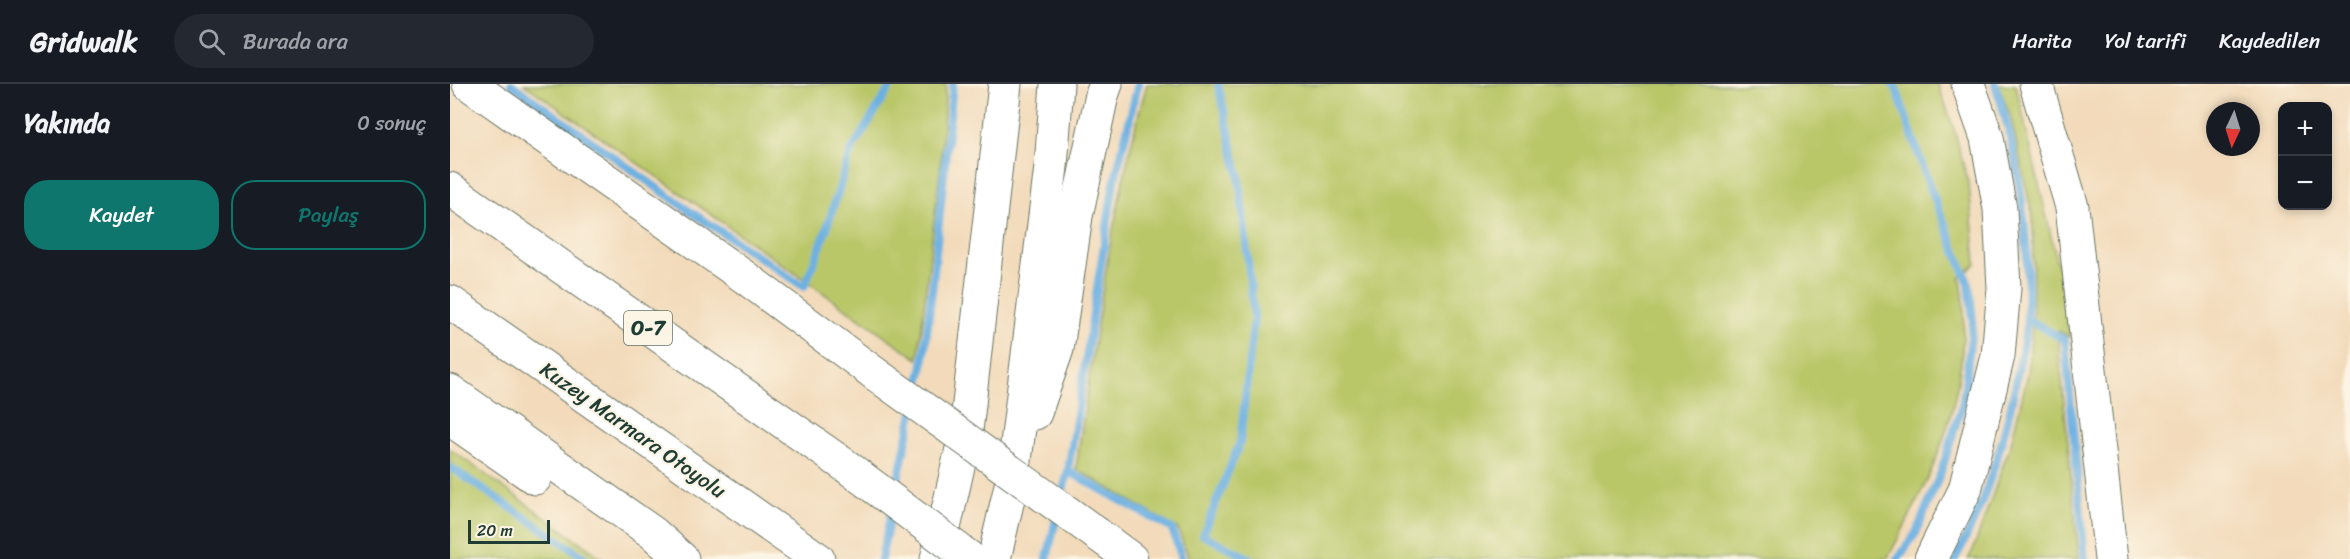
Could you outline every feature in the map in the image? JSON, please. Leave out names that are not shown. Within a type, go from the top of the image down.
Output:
[{"type":"highway","points":[[469,84],[746,278],[1131,559]]},
{"type":"highway","points":[[937,559],[966,431],[1005,84]]},
{"type":"highway","points":[[1013,477],[1051,167],[1057,84]]},
{"type":"highway","points":[[994,559],[1013,477],[1057,348],[1076,216],[1106,84]]},
{"type":"highway","points":[[1931,559],[1965,490],[1998,356],[2004,288],[2000,209],[1988,138],[1968,84]]},
{"type":"highway","points":[[2036,84],[2072,207],[2111,559]]},
{"type":"highway","name":"O-7","points":[[450,189],[846,466],[971,559]]},
{"type":"highway","name":"Kuzey Marmara Otoyolu","points":[[450,302],[817,558]]},
{"type":"highway","points":[[450,391],[653,533],[682,559]]},
{"type":"highway","points":[[450,419],[652,559]]},
{"type":"highway","points":[[1097,534],[1120,559]]},
{"type":"green space","points":[[524,84],[946,84],[940,170],[918,359]]},
{"type":"green space","points":[[1147,84],[1938,84],[1954,129],[1969,186],[1976,264],[1960,278],[1964,314],[1963,337],[1960,368],[1948,425],[1928,479],[1887,559],[1189,559],[1178,529],[1076,469],[1097,323],[1114,227],[1134,131]]},
{"type":"green space","points":[[1998,84],[2016,85],[2062,284],[2070,337],[2059,331],[2059,351],[2079,559],[1968,559],[2011,443],[2028,373],[2033,315],[2033,219],[2011,118]]},
{"type":"green space","points":[[450,449],[603,559],[450,559]]},
{"type":"waterway","points":[[511,84],[684,207],[804,287],[824,237],[850,153],[892,84]]},
{"type":"waterway","points":[[916,396],[923,365],[933,282],[953,84]]},
{"type":"waterway","points":[[1138,84],[1113,188],[1068,471],[1172,529],[1182,559]]},
{"type":"waterway","points":[[1218,84],[1239,177],[1254,318],[1240,442],[1203,535],[1251,559]]},
{"type":"waterway","points":[[1892,84],[1896,88],[1929,185],[1969,284],[1973,321],[1963,402],[1941,472],[1916,533],[1898,559]]},
{"type":"waterway","points":[[1955,559],[1977,513],[1995,465],[2009,416],[2027,323],[2025,228],[2011,141],[1995,84]]},
{"type":"waterway","points":[[2027,319],[2065,340],[2085,559]]},
{"type":"waterway","points":[[895,493],[913,412]]},
{"type":"waterway","points":[[450,467],[587,559]]},
{"type":"waterway","points":[[1061,499],[1068,471]]},
{"type":"waterway","points":[[881,559],[892,508]]},
{"type":"waterway","points":[[1047,559],[1057,515]]}]
